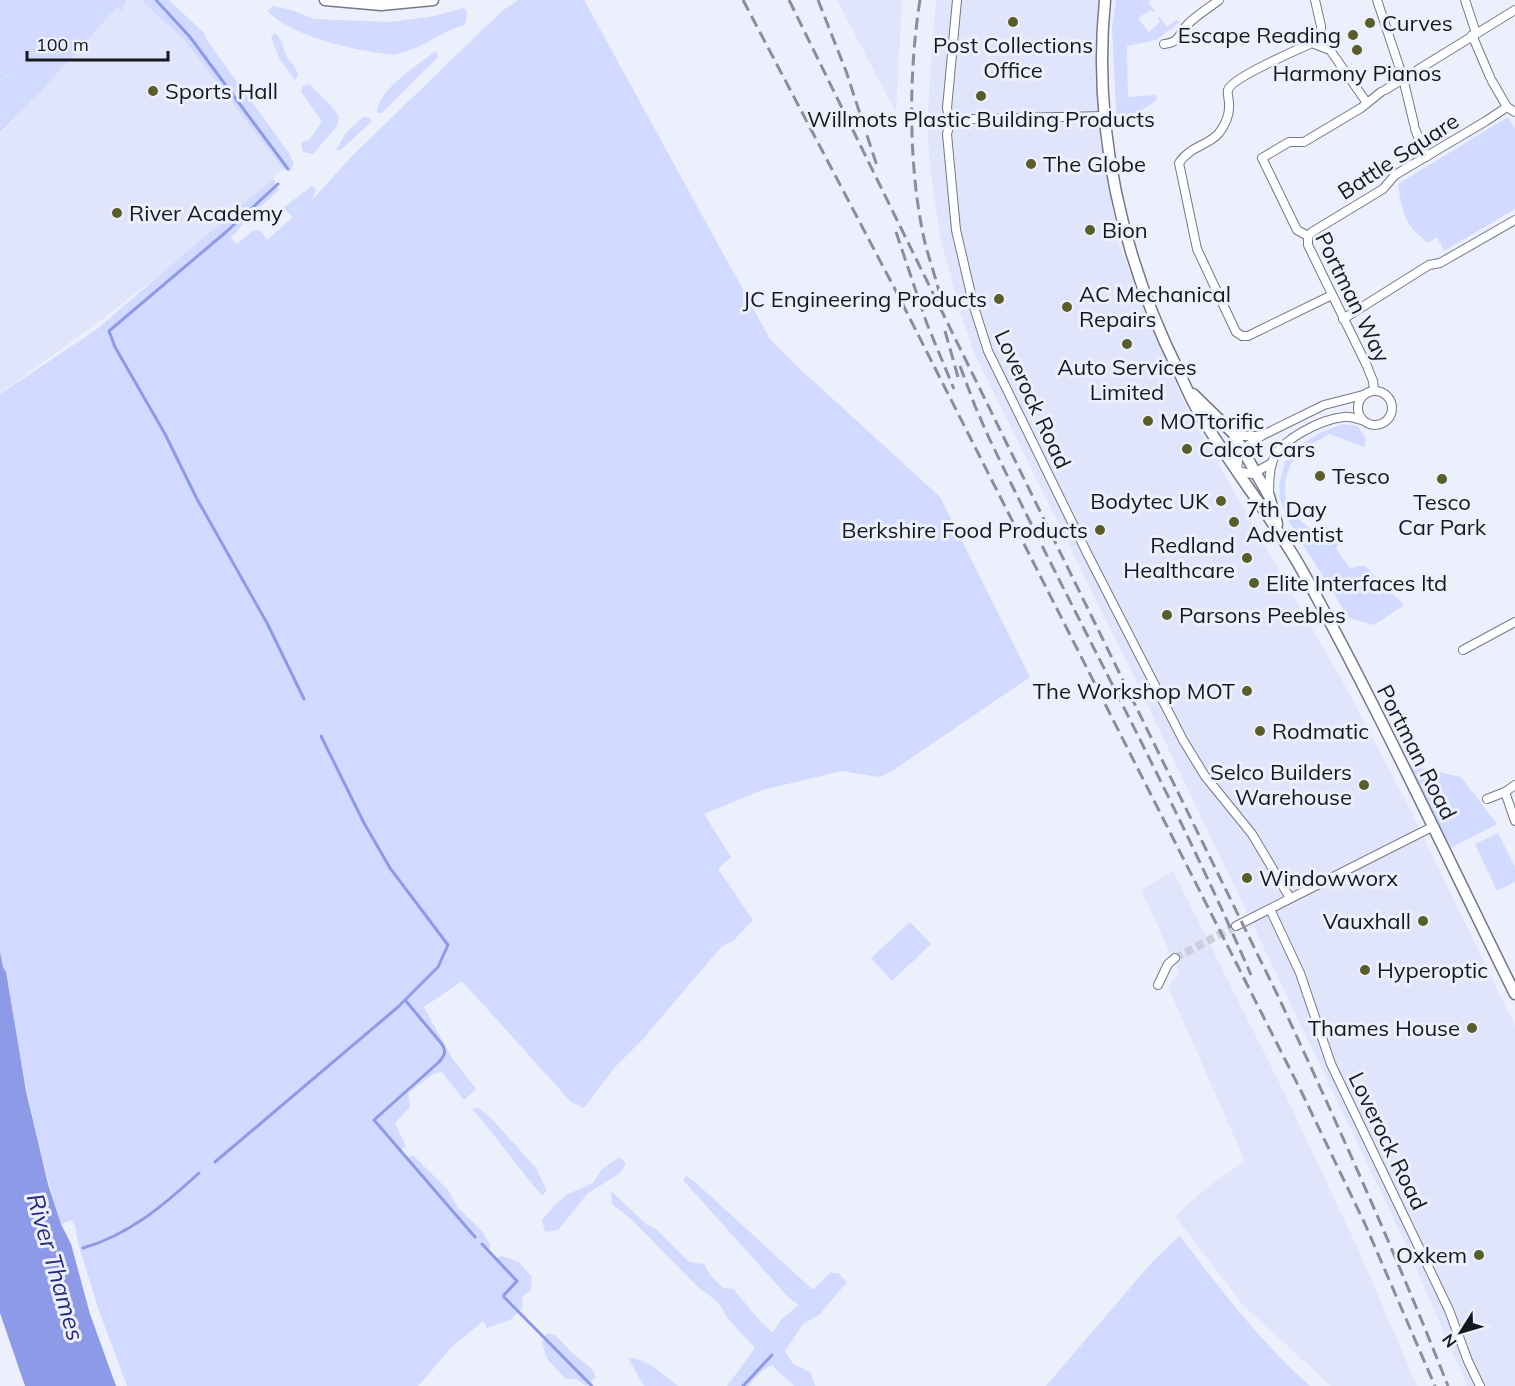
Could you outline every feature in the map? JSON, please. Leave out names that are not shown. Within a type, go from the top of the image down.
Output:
[{"type":"street","points":[[325,0],[381,5],[434,0]]},
{"type":"street","name":"Loverock Road","points":[[957,0],[947,108],[950,123],[947,134],[956,231],[974,307],[992,361],[1169,716],[1199,768],[1252,834],[1290,898]]},
{"type":"street","name":"Portman Road","points":[[1105,0],[1102,50],[1105,116],[1117,197],[1129,249],[1156,327],[1202,418],[1261,508],[1279,531],[1338,639],[1515,994]]},
{"type":"street","points":[[1164,44],[1173,43],[1182,35],[1186,25],[1219,0]]},
{"type":"street","points":[[1315,0],[1321,26],[1321,45]]},
{"type":"street","points":[[1377,0],[1402,78],[1414,126],[1426,157]]},
{"type":"street","points":[[1465,0],[1474,34],[1491,79],[1511,109]]},
{"type":"street","points":[[1332,295],[1248,336],[1242,336],[1236,332],[1197,249],[1179,163],[1185,153],[1216,136],[1225,125],[1230,106],[1227,90],[1230,85],[1250,72],[1312,43],[1330,50],[1367,103],[1402,78],[1515,10]]},
{"type":"street","name":"Portman Way","points":[[1367,103],[1304,142],[1290,142],[1262,158],[1297,230],[1308,236],[1308,245],[1367,366],[1374,391]]},
{"type":"street","name":"Battle Square","points":[[1308,236],[1383,189],[1395,175],[1511,109]]},
{"type":"street","points":[[950,123],[956,120],[975,119],[1105,116]]},
{"type":"street","points":[[1343,319],[1429,265],[1440,263],[1515,220]]},
{"type":"street","name":"Portman Road","points":[[1185,385],[1233,433],[1269,496],[1279,531]]},
{"type":"street","points":[[1269,496],[1272,463],[1292,439],[1305,431],[1346,417],[1370,424],[1380,424],[1390,414],[1392,406],[1387,396],[1374,391],[1363,395],[1358,405],[1362,420]]},
{"type":"street","name":"Portman Way","points":[[1241,449],[1261,436],[1324,405],[1363,395]]},
{"type":"street","points":[[1233,433],[1244,436],[1261,436]]},
{"type":"street","points":[[1241,449],[1237,456],[1237,471],[1252,474],[1272,463]]},
{"type":"street","points":[[1463,650],[1515,622]]},
{"type":"street","points":[[1487,799],[1515,785]]},
{"type":"street","points":[[1505,792],[1515,821]]},
{"type":"street","points":[[1236,926],[1432,827]]},
{"type":"street","name":"Loverock Road","points":[[1270,909],[1300,973],[1331,1064],[1449,1310],[1480,1386]]},
{"type":"street","points":[[1158,985],[1168,964],[1175,958]]},
{"type":"shaded area","points":[[0,0],[126,0],[122,11],[117,7],[33,100],[28,97],[32,100],[0,133],[0,71],[16,85],[0,70]]},
{"type":"shaded area","name":"River Academy","points":[[122,0],[141,0],[185,41],[283,169],[190,251],[92,327],[0,393],[0,135]]},
{"type":"shaded area","points":[[141,0],[169,0],[205,34],[206,39],[289,153],[294,164],[290,171],[283,169],[185,41]]},
{"type":"shaded area","points":[[518,0],[584,0],[770,339],[940,497],[1030,677],[892,771],[879,777],[842,771],[762,790],[704,814],[731,857],[718,869],[753,920],[733,941],[721,947],[643,1039],[616,1066],[584,1108],[571,1102],[462,981],[424,1007],[452,1058],[476,1089],[464,1100],[442,1072],[433,1074],[408,1093],[410,1107],[395,1123],[406,1146],[399,1151],[406,1159],[413,1155],[448,1190],[459,1209],[480,1229],[491,1246],[487,1251],[495,1259],[502,1256],[519,1262],[532,1277],[531,1290],[522,1297],[523,1307],[510,1320],[487,1328],[483,1321],[452,1347],[418,1386],[127,1386],[99,1311],[75,1226],[72,1220],[61,1224],[43,1162],[16,1036],[6,972],[0,952],[0,394],[97,329],[273,178],[279,190],[249,217],[231,238],[237,244],[254,230],[260,230],[267,240],[293,217],[283,208],[312,186],[316,189],[312,200],[353,155],[502,11]]},
{"type":"shaded area","points":[[837,0],[902,0],[896,113]]},
{"type":"shaded area","points":[[936,0],[1098,0],[1100,141],[1120,247],[1185,405],[1349,693],[1409,807],[1515,1026],[1515,1386],[1467,1386],[1402,1236],[1122,652],[975,355],[961,315],[940,236],[931,175],[927,128]]},
{"type":"shaded area","points":[[1116,0],[1151,0],[1148,2],[1155,11],[1151,10],[1138,18],[1149,32],[1160,22],[1158,19],[1160,17],[1167,27],[1176,20],[1180,22],[1156,40],[1127,46],[1128,97],[1156,95],[1157,100],[1117,128],[1112,28]]},
{"type":"shaded area","points":[[273,6],[314,19],[391,22],[434,16],[464,8],[467,13],[465,25],[406,52],[392,55],[347,47],[303,33],[267,11]]},
{"type":"shaded area","points":[[275,33],[287,57],[295,67],[298,75],[295,81],[279,58],[271,37]]},
{"type":"shaded area","points":[[436,51],[438,57],[382,113],[377,113],[379,104],[391,87]]},
{"type":"shaded area","points":[[309,84],[339,117],[337,126],[313,154],[303,152],[301,143],[310,139],[322,121],[301,92],[303,86]]},
{"type":"shaded area","points":[[363,117],[372,121],[341,150],[336,150],[346,133]]},
{"type":"shaded area","points":[[1508,117],[1515,129],[1515,209],[1444,251],[1437,237],[1428,243],[1409,223],[1401,202],[1398,184]]},
{"type":"shaded area","points":[[1343,424],[1358,426],[1366,440],[1364,447],[1330,434],[1309,445],[1298,454],[1290,466],[1285,494],[1291,511],[1299,520],[1312,530],[1329,528],[1339,542],[1336,548],[1350,569],[1365,566],[1404,605],[1374,625],[1349,618],[1288,520],[1280,499],[1279,485],[1285,462],[1298,446],[1320,433]]},
{"type":"shaded area","points":[[1408,765],[1461,777],[1497,824],[1451,848]]},
{"type":"shaded area","points":[[1498,833],[1515,867],[1515,882],[1497,891],[1475,844]]},
{"type":"shaded area","points":[[1173,871],[1285,1094],[1359,1251],[1417,1386],[1331,1386],[1243,1305],[1175,1216],[1206,1188],[1245,1161],[1168,987],[1179,972],[1141,890]]},
{"type":"shaded area","points":[[910,922],[931,944],[892,981],[871,958]]},
{"type":"shaded area","points":[[479,1108],[491,1118],[536,1168],[547,1191],[542,1195],[472,1109]]},
{"type":"shaded area","points":[[620,1157],[626,1164],[620,1173],[587,1194],[558,1230],[545,1232],[542,1220],[555,1205],[568,1194],[593,1183],[602,1169]]},
{"type":"shaded area","points":[[686,1176],[812,1289],[830,1273],[838,1273],[847,1282],[819,1315],[803,1324],[785,1351],[793,1364],[811,1373],[815,1386],[794,1386],[772,1365],[764,1369],[748,1386],[727,1386],[755,1348],[728,1319],[719,1303],[697,1286],[630,1218],[612,1204],[611,1191],[645,1223],[658,1231],[689,1262],[704,1264],[711,1276],[723,1288],[733,1289],[759,1320],[773,1332],[781,1320],[799,1305],[788,1297],[683,1180]]},
{"type":"shaded area","points":[[1180,1236],[1257,1333],[1310,1386],[1046,1386],[1154,1260]]},
{"type":"shaded area","points":[[547,1333],[555,1335],[573,1354],[591,1368],[596,1377],[586,1386],[577,1379],[566,1379],[547,1359],[542,1342]]},
{"type":"shaded area","points":[[628,1358],[648,1364],[678,1386],[644,1386]]},
{"type":"water","name":"River Thames","points":[[0,952],[6,972],[26,1091],[48,1184],[61,1224],[71,1244],[90,1314],[116,1386],[25,1386],[0,1313]]},
{"type":"waterway","points":[[156,0],[190,37],[288,169]]},
{"type":"waterway","points":[[278,184],[226,232],[109,331],[115,347],[165,434],[197,499],[267,623],[304,699]]},
{"type":"waterway","points":[[215,1162],[398,1007],[438,967],[448,945],[390,868],[364,823],[321,736]]},
{"type":"waterway","points":[[405,1000],[441,1043],[444,1048],[443,1057],[374,1120],[475,1237]]},
{"type":"waterway","points":[[83,1248],[116,1235],[145,1218],[199,1173]]},
{"type":"waterway","points":[[482,1244],[517,1281],[504,1297],[592,1386]]},
{"type":"waterway","points":[[743,1386],[772,1355]]},
{"type":"tunnel","points":[[1175,958],[1236,926]]},
{"type":"railway","points":[[743,0],[898,295],[1301,1091],[1365,1224],[1435,1386]]},
{"type":"railway","points":[[789,0],[1278,996],[1366,1190],[1448,1386]]},
{"type":"railway","points":[[818,0],[846,71],[877,166]]},
{"type":"railway","points":[[920,0],[913,60],[913,156],[920,218],[939,291]]},
{"type":"railway","points":[[896,232],[927,324],[954,389]]},
{"type":"railway","points":[[945,331],[958,377]]},
{"type":"railway","points":[[960,366],[989,438],[1189,839],[1251,975]]},
{"type":"place","name":"Post Collections Office","points":[[1013,22]]},
{"type":"place","name":"Curves","points":[[1370,23]]},
{"type":"place","name":"Escape Reading","points":[[1353,35]]},
{"type":"place","name":"Harmony Pianos","points":[[1357,50]]},
{"type":"place","name":"Sports Hall","points":[[153,91]]},
{"type":"place","name":"Willmots Plastic Building Products","points":[[981,96]]},
{"type":"place","name":"The Globe","points":[[1031,164]]},
{"type":"place","name":"River Academy","points":[[117,213]]},
{"type":"place","name":"Bion","points":[[1090,230]]},
{"type":"place","name":"JC Engineering Products","points":[[999,299]]},
{"type":"place","name":"AC Mechanical Repairs","points":[[1067,307]]},
{"type":"place","name":"Auto Services Limited","points":[[1127,344]]},
{"type":"place","name":"MOTtorific","points":[[1148,421]]},
{"type":"place","name":"Calcot Cars","points":[[1187,449]]},
{"type":"place","name":"Tesco","points":[[1320,476]]},
{"type":"place","name":"Tesco Car Park","points":[[1442,479]]},
{"type":"place","name":"Bodytec UK","points":[[1221,501]]},
{"type":"place","name":"7th Day Adventist","points":[[1234,522]]},
{"type":"place","name":"Berkshire Food Products","points":[[1100,530]]},
{"type":"place","name":"Redland Healthcare","points":[[1247,558]]},
{"type":"place","name":"Elite Interfaces ltd","points":[[1254,583]]},
{"type":"place","name":"Parsons Peebles","points":[[1167,615]]},
{"type":"place","name":"The Workshop MOT","points":[[1247,691]]},
{"type":"place","name":"Rodmatic","points":[[1260,731]]},
{"type":"place","name":"Selco Builders Warehouse","points":[[1364,785]]},
{"type":"place","name":"Windowworx","points":[[1247,878]]},
{"type":"place","name":"Vauxhall","points":[[1423,921]]},
{"type":"place","name":"Hyperoptic","points":[[1365,970]]},
{"type":"place","name":"Thames House","points":[[1472,1028]]},
{"type":"place","name":"Oxkem","points":[[1479,1255]]}]
